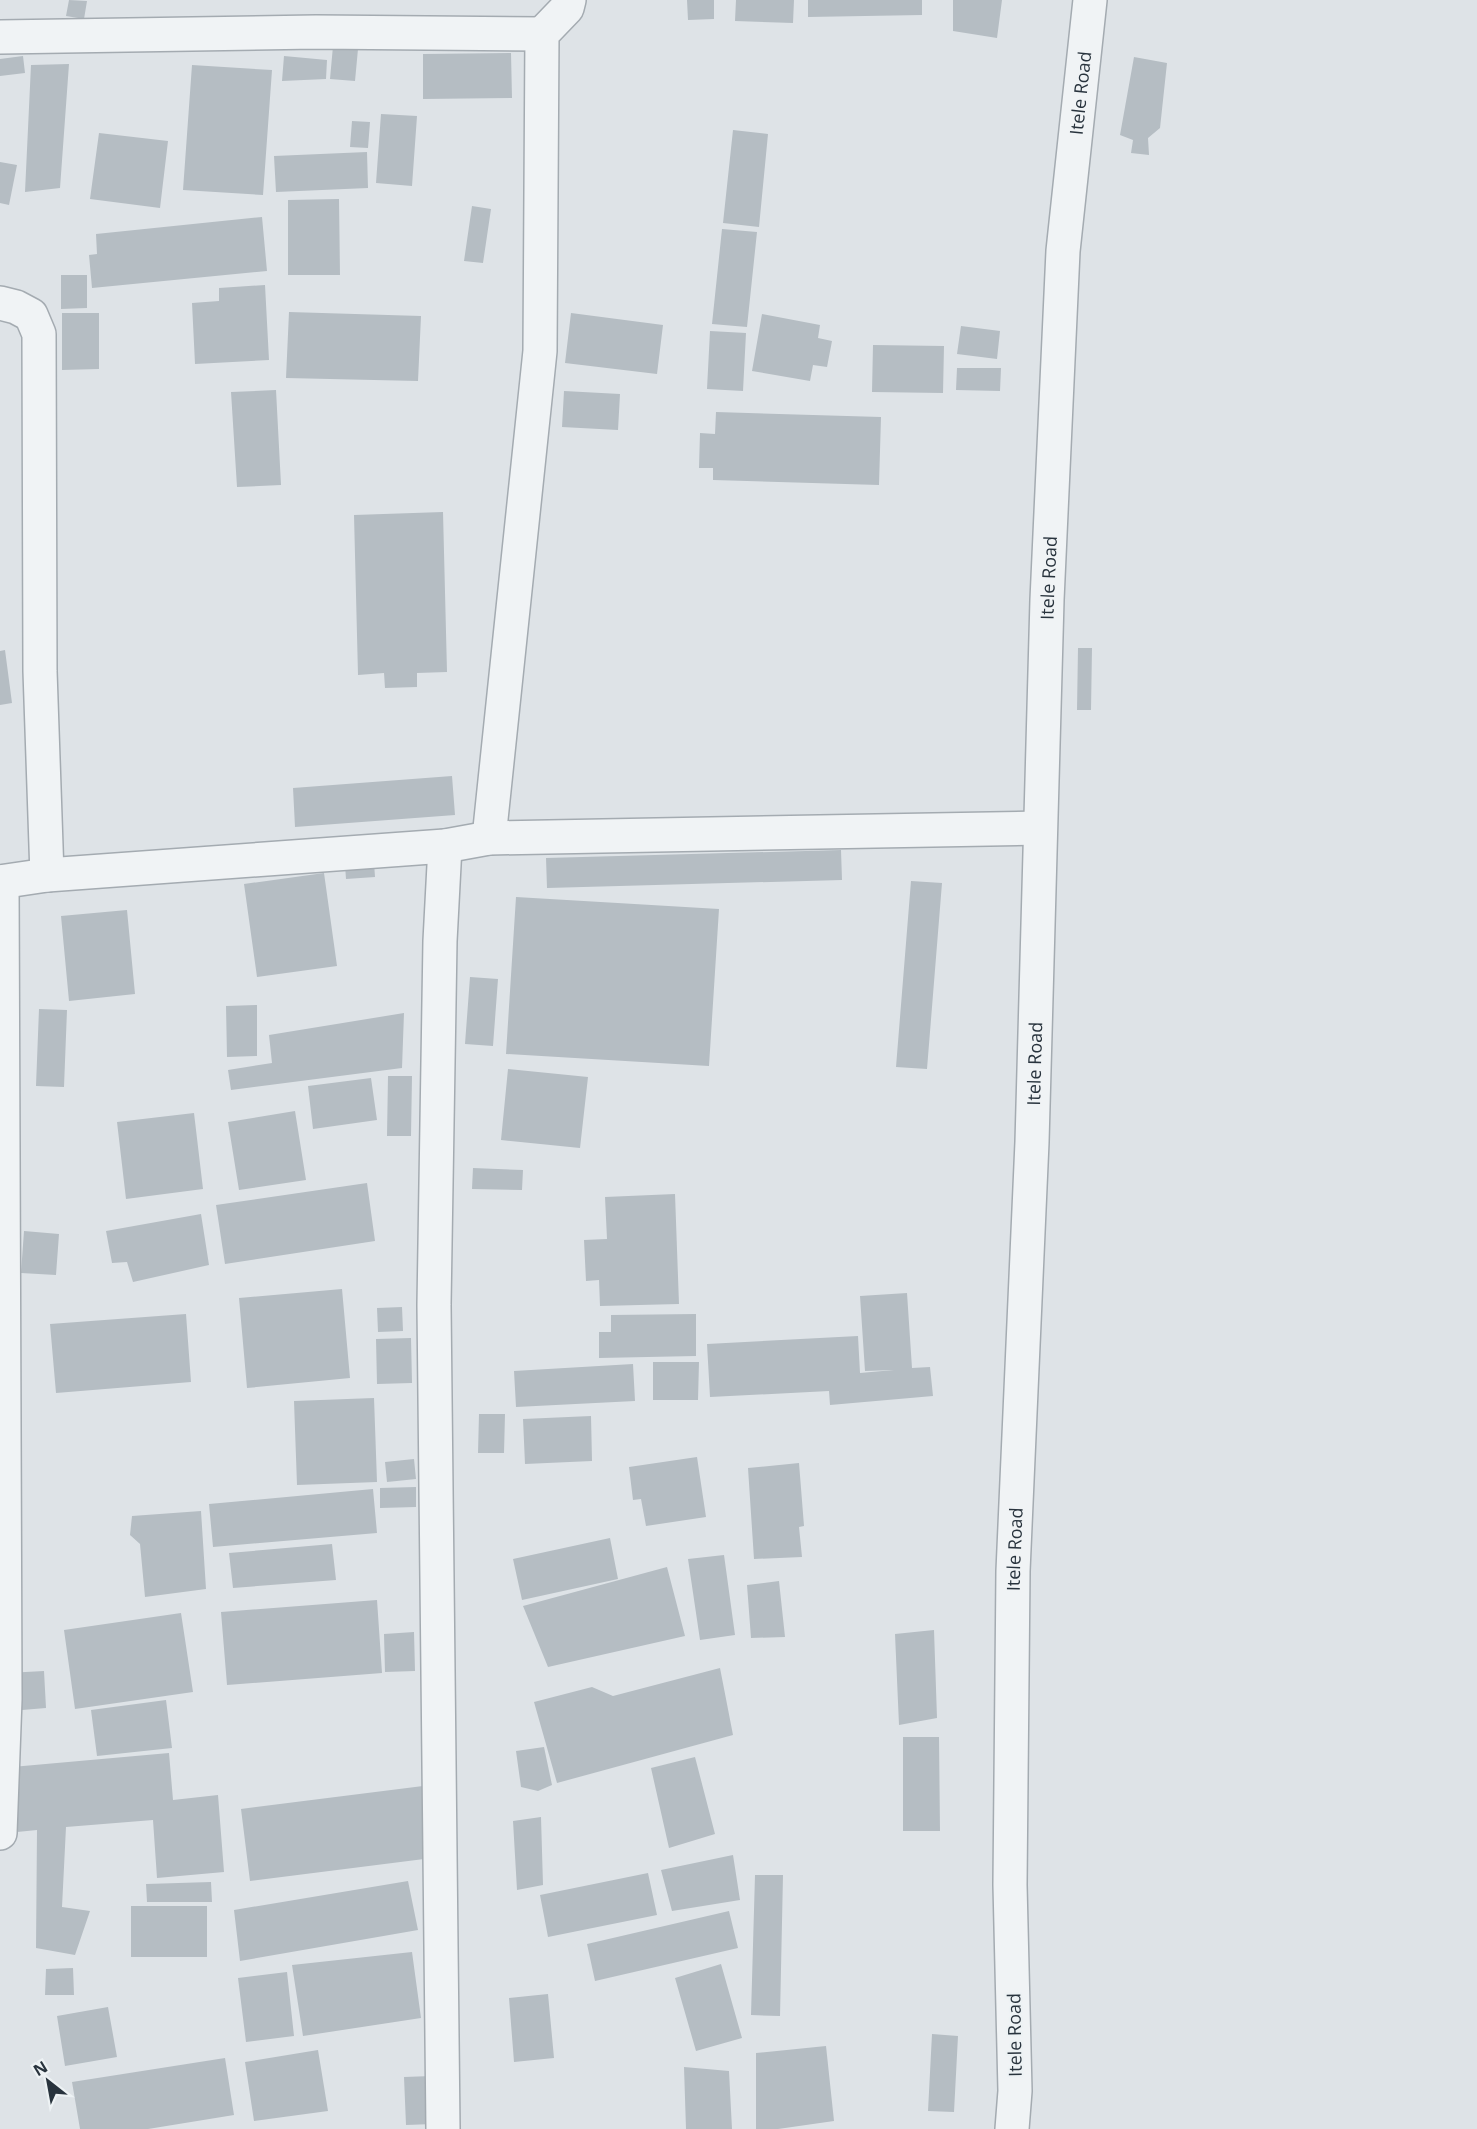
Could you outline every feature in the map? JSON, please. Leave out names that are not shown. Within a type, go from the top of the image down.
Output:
[{"type":"street","points":[[489,838],[540,351],[542,34],[567,8],[569,0]]},
{"type":"street","name":"Itele Road","points":[[1012,2129],[1015,2091],[1010,1886],[1013,1571],[1032,1142],[1047,589],[1063,251],[1090,0]]},
{"type":"street","points":[[0,37],[316,33],[542,34]]},
{"type":"street","points":[[0,303],[16,307],[31,315],[39,334],[40,671],[46,875]]},
{"type":"street","points":[[0,1833],[5,1699],[1,882],[46,875],[445,846],[489,838],[1040,828]]},
{"type":"street","points":[[443,2129],[434,1305],[440,941],[445,846]]},
{"type":"building","points":[[69,0],[87,1],[84,19],[66,16]]},
{"type":"building","points":[[687,0],[714,0],[714,19],[688,20]]},
{"type":"building","points":[[736,0],[794,0],[793,23],[735,21]]},
{"type":"building","points":[[808,0],[922,0],[922,15],[808,17]]},
{"type":"building","points":[[953,0],[1002,0],[997,38],[953,31]]},
{"type":"building","points":[[333,46],[358,49],[355,81],[330,79]]},
{"type":"building","points":[[511,53],[512,98],[423,99],[423,54]]},
{"type":"building","points":[[23,56],[25,73],[0,76],[0,59]]},
{"type":"building","points":[[284,56],[327,60],[326,79],[282,81]]},
{"type":"building","points":[[1134,57],[1167,63],[1160,128],[1148,138],[1149,155],[1131,153],[1133,140],[1120,135]]},
{"type":"building","points":[[69,64],[60,188],[25,192],[31,65]]},
{"type":"building","points":[[192,65],[272,70],[263,195],[183,190]]},
{"type":"building","points":[[381,114],[417,116],[412,186],[376,183]]},
{"type":"building","points":[[352,121],[370,122],[368,148],[350,147]]},
{"type":"building","points":[[733,130],[768,134],[759,227],[723,223]]},
{"type":"building","points":[[99,133],[168,141],[160,208],[90,199]]},
{"type":"building","points":[[367,152],[368,188],[276,192],[274,156]]},
{"type":"building","points":[[0,162],[17,165],[9,205],[0,203]]},
{"type":"building","points":[[339,199],[340,275],[288,275],[288,200]]},
{"type":"building","points":[[472,206],[491,209],[483,263],[464,261]]},
{"type":"building","points":[[262,217],[267,271],[92,288],[89,255],[97,254],[96,234]]},
{"type":"building","points":[[722,229],[757,232],[747,327],[712,324]]},
{"type":"building","points":[[61,275],[87,275],[87,308],[61,309]]},
{"type":"building","points":[[265,285],[269,360],[195,364],[192,303],[219,301],[219,288]]},
{"type":"building","points":[[289,312],[421,316],[418,381],[286,378]]},
{"type":"building","points":[[62,313],[99,313],[99,369],[62,370]]},
{"type":"building","points":[[571,313],[663,325],[657,374],[565,363]]},
{"type":"building","points":[[762,314],[820,325],[818,338],[832,341],[827,367],[813,365],[810,381],[752,371]]},
{"type":"building","points":[[961,326],[1000,331],[997,359],[957,354]]},
{"type":"building","points":[[710,331],[746,333],[743,391],[707,389]]},
{"type":"building","points":[[873,345],[944,346],[943,393],[872,392]]},
{"type":"building","points":[[957,368],[1001,368],[1000,391],[956,390]]},
{"type":"building","points":[[276,390],[281,485],[237,487],[231,392]]},
{"type":"building","points":[[564,391],[620,394],[618,430],[562,427]]},
{"type":"building","points":[[716,412],[881,417],[879,485],[713,480],[713,468],[699,468],[700,433],[715,434]]},
{"type":"building","points":[[443,512],[447,672],[417,673],[417,687],[385,688],[384,673],[358,675],[354,515]]},
{"type":"building","points":[[1078,648],[1092,648],[1091,710],[1077,710]]},
{"type":"building","points":[[5,650],[12,703],[0,705],[0,651]]},
{"type":"building","points":[[452,776],[455,815],[295,827],[293,788]]},
{"type":"building","points":[[841,850],[842,880],[547,888],[546,858]]},
{"type":"building","points":[[374,863],[375,877],[346,879],[345,865]]},
{"type":"building","points":[[324,873],[337,966],[257,977],[244,884]]},
{"type":"building","points":[[911,881],[942,883],[927,1069],[896,1067]]},
{"type":"building","points":[[516,897],[719,909],[709,1066],[506,1054]]},
{"type":"building","points":[[127,910],[135,994],[69,1001],[61,916]]},
{"type":"building","points":[[470,977],[498,979],[493,1046],[465,1044]]},
{"type":"building","points":[[257,1005],[257,1056],[227,1057],[226,1006]]},
{"type":"building","points":[[39,1009],[67,1010],[64,1087],[36,1086]]},
{"type":"building","points":[[404,1013],[402,1068],[231,1090],[228,1070],[272,1063],[269,1035]]},
{"type":"building","points":[[508,1069],[588,1077],[580,1148],[501,1140]]},
{"type":"building","points":[[388,1076],[412,1076],[411,1136],[387,1136]]},
{"type":"building","points":[[371,1078],[377,1120],[313,1129],[308,1086]]},
{"type":"building","points":[[295,1111],[306,1180],[239,1190],[228,1122]]},
{"type":"building","points":[[194,1113],[203,1189],[126,1199],[117,1122]]},
{"type":"building","points":[[473,1168],[523,1170],[522,1190],[472,1189]]},
{"type":"building","points":[[367,1183],[375,1241],[225,1264],[216,1205]]},
{"type":"building","points":[[675,1194],[679,1304],[600,1306],[599,1280],[586,1281],[584,1240],[607,1239],[605,1197]]},
{"type":"building","points":[[201,1214],[209,1265],[133,1282],[127,1262],[112,1263],[106,1231]]},
{"type":"building","points":[[24,1231],[59,1234],[56,1275],[21,1273]]},
{"type":"building","points":[[342,1289],[350,1378],[247,1388],[239,1298]]},
{"type":"building","points":[[907,1293],[912,1368],[930,1367],[933,1396],[830,1405],[829,1391],[710,1397],[707,1344],[858,1336],[860,1373],[894,1370],[865,1371],[860,1296]]},
{"type":"building","points":[[402,1307],[403,1331],[378,1332],[377,1308]]},
{"type":"building","points":[[186,1314],[191,1382],[56,1393],[50,1324]]},
{"type":"building","points":[[696,1314],[696,1356],[599,1358],[599,1332],[611,1332],[611,1315]]},
{"type":"building","points":[[411,1338],[412,1383],[377,1384],[376,1339]]},
{"type":"building","points":[[653,1362],[699,1362],[698,1400],[653,1400]]},
{"type":"building","points":[[633,1364],[635,1401],[516,1407],[514,1371]]},
{"type":"building","points":[[374,1398],[377,1482],[297,1485],[294,1401]]},
{"type":"building","points":[[479,1414],[505,1414],[504,1453],[478,1453]]},
{"type":"building","points":[[591,1416],[592,1461],[525,1464],[523,1419]]},
{"type":"building","points":[[697,1457],[706,1517],[646,1526],[641,1499],[633,1500],[629,1467]]},
{"type":"building","points":[[414,1459],[416,1479],[387,1482],[385,1462]]},
{"type":"building","points":[[799,1463],[804,1526],[799,1527],[802,1557],[754,1559],[748,1468]]},
{"type":"building","points":[[416,1487],[416,1507],[380,1508],[380,1488]]},
{"type":"building","points":[[373,1489],[377,1533],[213,1547],[209,1504]]},
{"type":"building","points":[[201,1511],[206,1589],[145,1597],[140,1544],[130,1535],[132,1516]]},
{"type":"building","points":[[610,1538],[618,1579],[522,1600],[513,1559]]},
{"type":"building","points":[[332,1544],[336,1580],[233,1588],[229,1553]]},
{"type":"building","points":[[724,1555],[735,1635],[700,1640],[688,1559]]},
{"type":"building","points":[[667,1567],[685,1636],[548,1667],[523,1606]]},
{"type":"building","points":[[779,1581],[785,1637],[751,1638],[747,1585]]},
{"type":"building","points":[[377,1600],[382,1673],[227,1685],[221,1612]]},
{"type":"building","points":[[181,1613],[193,1692],[75,1709],[64,1630]]},
{"type":"building","points":[[934,1630],[937,1718],[899,1725],[895,1634]]},
{"type":"building","points":[[414,1632],[415,1671],[385,1672],[384,1634]]},
{"type":"building","points":[[720,1668],[733,1735],[557,1783],[534,1702],[592,1687],[613,1696]]},
{"type":"building","points":[[44,1671],[46,1708],[10,1711],[7,1673]]},
{"type":"building","points":[[166,1700],[172,1748],[97,1756],[91,1710]]},
{"type":"building","points":[[903,1737],[939,1737],[940,1831],[903,1831]]},
{"type":"building","points":[[544,1747],[552,1785],[538,1791],[521,1787],[516,1751]]},
{"type":"building","points":[[169,1753],[173,1800],[218,1795],[224,1872],[157,1878],[153,1820],[66,1827],[62,1907],[90,1911],[75,1955],[36,1948],[37,1830],[17,1832],[12,1767]]},
{"type":"building","points":[[695,1757],[715,1834],[669,1848],[651,1768]]},
{"type":"building","points":[[423,1786],[432,1858],[250,1881],[241,1809]]},
{"type":"building","points":[[541,1817],[543,1885],[517,1890],[513,1821]]},
{"type":"building","points":[[733,1855],[740,1900],[672,1911],[661,1870]]},
{"type":"building","points":[[648,1873],[657,1915],[548,1937],[540,1895]]},
{"type":"building","points":[[755,1875],[783,1875],[780,2016],[751,2015]]},
{"type":"building","points":[[408,1881],[418,1930],[240,1961],[234,1910]]},
{"type":"building","points":[[211,1882],[212,1902],[147,1902],[146,1884]]},
{"type":"building","points":[[131,1906],[207,1906],[207,1957],[131,1957]]},
{"type":"building","points":[[729,1911],[738,1948],[595,1981],[587,1944]]},
{"type":"building","points":[[412,1952],[421,2018],[303,2036],[292,1965]]},
{"type":"building","points":[[721,1964],[742,2038],[696,2051],[675,1978]]},
{"type":"building","points":[[73,1968],[74,1995],[45,1995],[46,1969]]},
{"type":"building","points":[[287,1972],[294,2036],[246,2042],[238,1978]]},
{"type":"building","points":[[548,1994],[554,2058],[514,2062],[509,1998]]},
{"type":"building","points":[[108,2007],[117,2057],[65,2066],[57,2016]]},
{"type":"building","points":[[932,2034],[958,2036],[954,2112],[928,2111]]},
{"type":"building","points":[[826,2046],[834,2121],[778,2129],[756,2129],[756,2053]]},
{"type":"building","points":[[318,2050],[328,2111],[254,2121],[245,2062]]},
{"type":"building","points":[[225,2058],[234,2115],[148,2129],[80,2129],[72,2082]]},
{"type":"building","points":[[684,2067],[729,2071],[732,2129],[686,2129]]},
{"type":"building","points":[[432,2076],[433,2124],[406,2125],[404,2077]]}]
